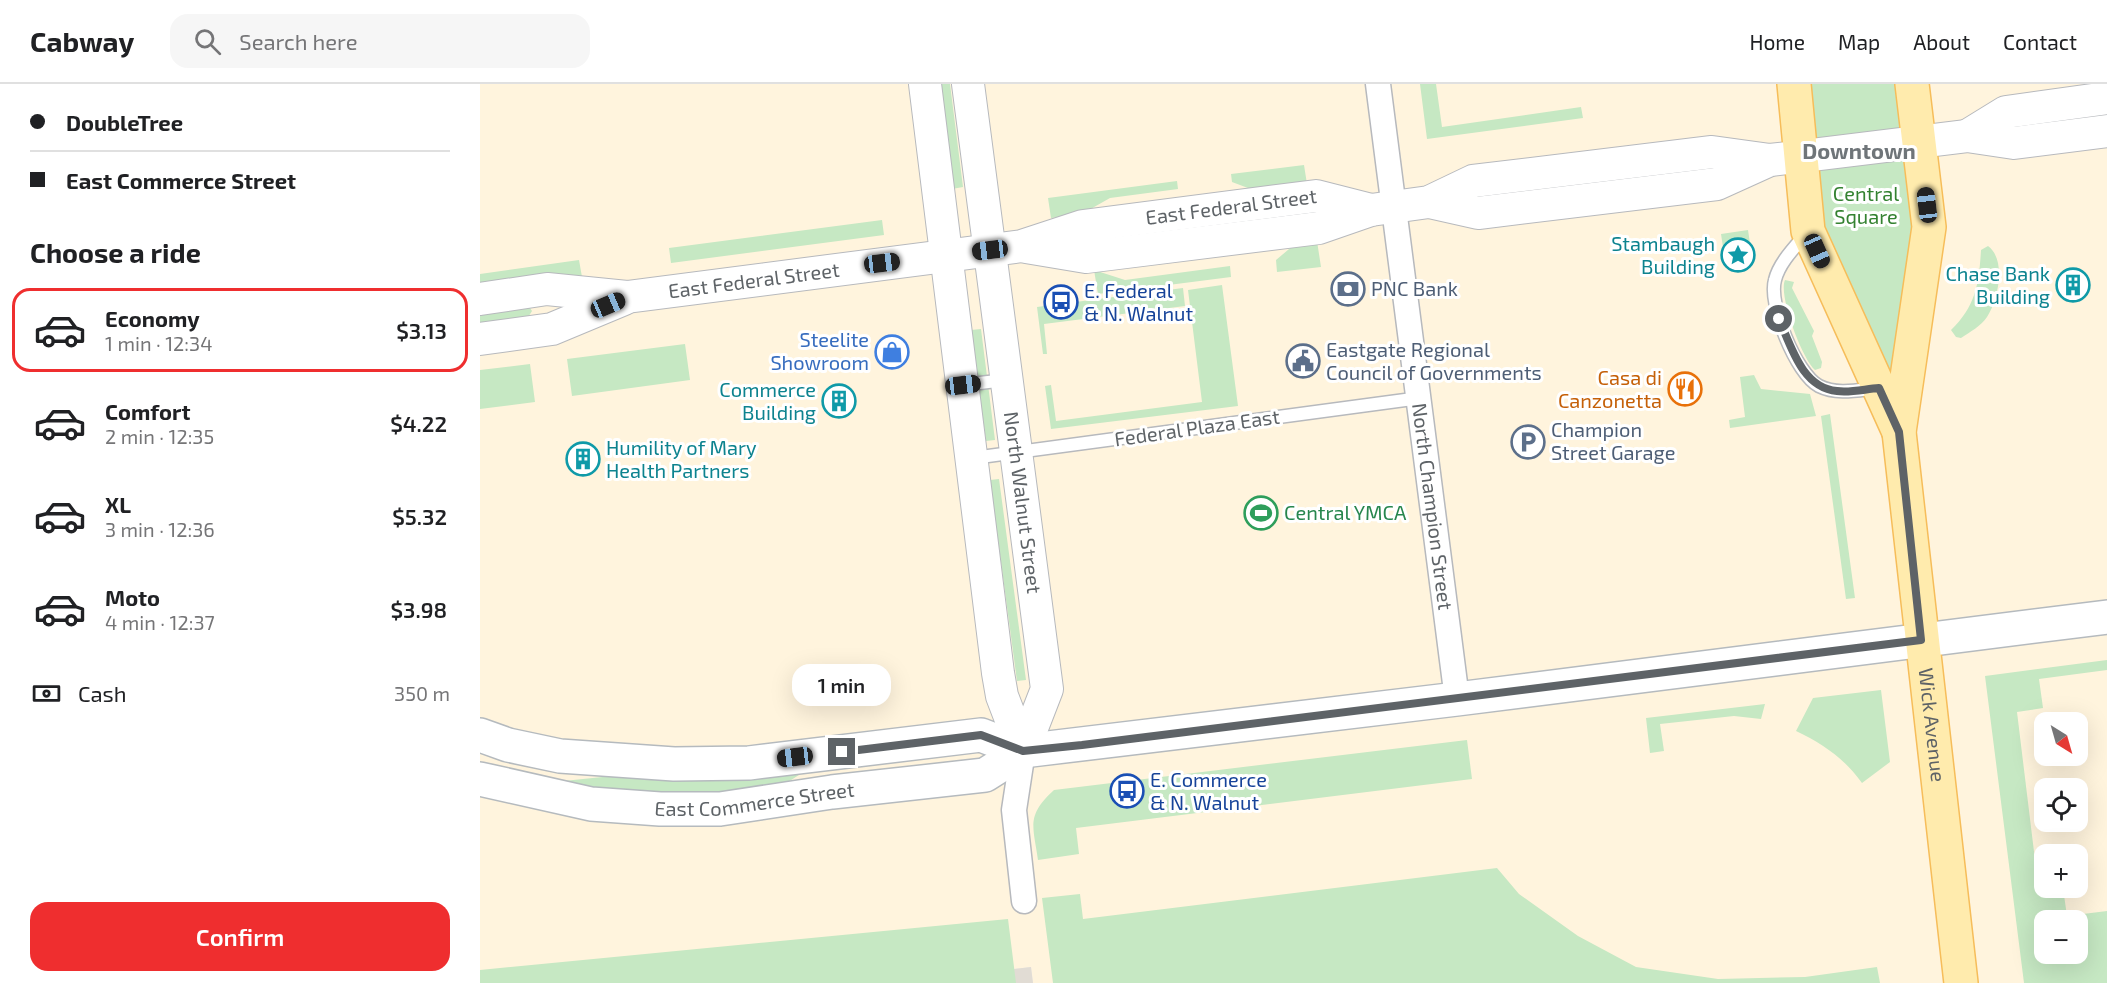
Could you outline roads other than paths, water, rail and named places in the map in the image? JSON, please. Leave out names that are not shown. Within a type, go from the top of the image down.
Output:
[{"type":"main road","points":[[1794,84],[1786,159],[1808,231],[1899,432]]},
{"type":"main road","points":[[1899,432],[1929,227],[1912,84]]},
{"type":"main road","name":"Wick Avenue","points":[[1899,432],[1961,983]]},
{"type":"main road","name":"East Commerce Street","points":[[480,779],[591,804],[660,809],[720,809],[832,792],[985,775],[1023,751],[2107,617]]},
{"type":"main road","name":"East Commerce Street","points":[[480,735],[508,745],[560,756],[674,764],[749,763],[981,735],[1023,751]]},
{"type":"main road","points":[[480,750],[553,773],[598,768],[621,760]]},
{"type":"street","name":"North Walnut Street","points":[[925,84],[998,673],[1002,696],[1023,751]]},
{"type":"street","name":"North Walnut Street","points":[[968,84],[1047,689],[1023,751],[1014,810],[1024,900]]},
{"type":"street","name":"North Champion Street","points":[[1378,84],[1383,208],[1420,398],[1457,699]]},
{"type":"street","points":[[1967,136],[2006,112],[2107,98]]},
{"type":"street","points":[[1967,136],[2014,143],[2107,131]]},
{"type":"street","name":"East Federal Street","points":[[480,299],[547,289],[627,297],[1022,246],[1083,226],[1316,196],[1383,208],[1430,202],[1478,213],[1717,184],[1786,159],[1967,136]]},
{"type":"street","name":"East Federal Street","points":[[480,339],[552,329],[627,297]]},
{"type":"lane","points":[[1808,231],[1790,253],[1775,278],[1772,294],[1779,319],[1796,357],[1806,375],[1818,386],[1836,392],[1879,388]]},
{"type":"lane","points":[[963,385],[1006,380]]},
{"type":"lane","name":"Federal Plaza East","points":[[973,458],[1420,398]]},
{"type":"place","name":"Stambaugh Building","points":[[1738,255]]},
{"type":"place","name":"Chase Bank Building","points":[[2073,285]]},
{"type":"place","name":"PNC Bank","points":[[1348,289]]},
{"type":"place","name":"E. Federal & N. Walnut","points":[[1061,302]]},
{"type":"place","name":"Steelite Showroom","points":[[892,352]]},
{"type":"place","name":"Eastgate Regional Council of Governments","points":[[1303,361]]},
{"type":"place","name":"Casa di Canzonetta","points":[[1685,389]]},
{"type":"place","name":"Commerce Building","points":[[839,401]]},
{"type":"place","name":"Champion Street Garage","points":[[1528,442]]},
{"type":"place","name":"Humility of Mary Health Partners","points":[[583,459]]},
{"type":"place","name":"Central YMCA","points":[[1261,513]]},
{"type":"place","name":"E. Commerce & N. Walnut","points":[[1127,791]]},
{"type":"district","name":"Downtown","points":[[1859,151]]},
{"type":"park label","name":"Central Square","points":[[1866,206]]}]
